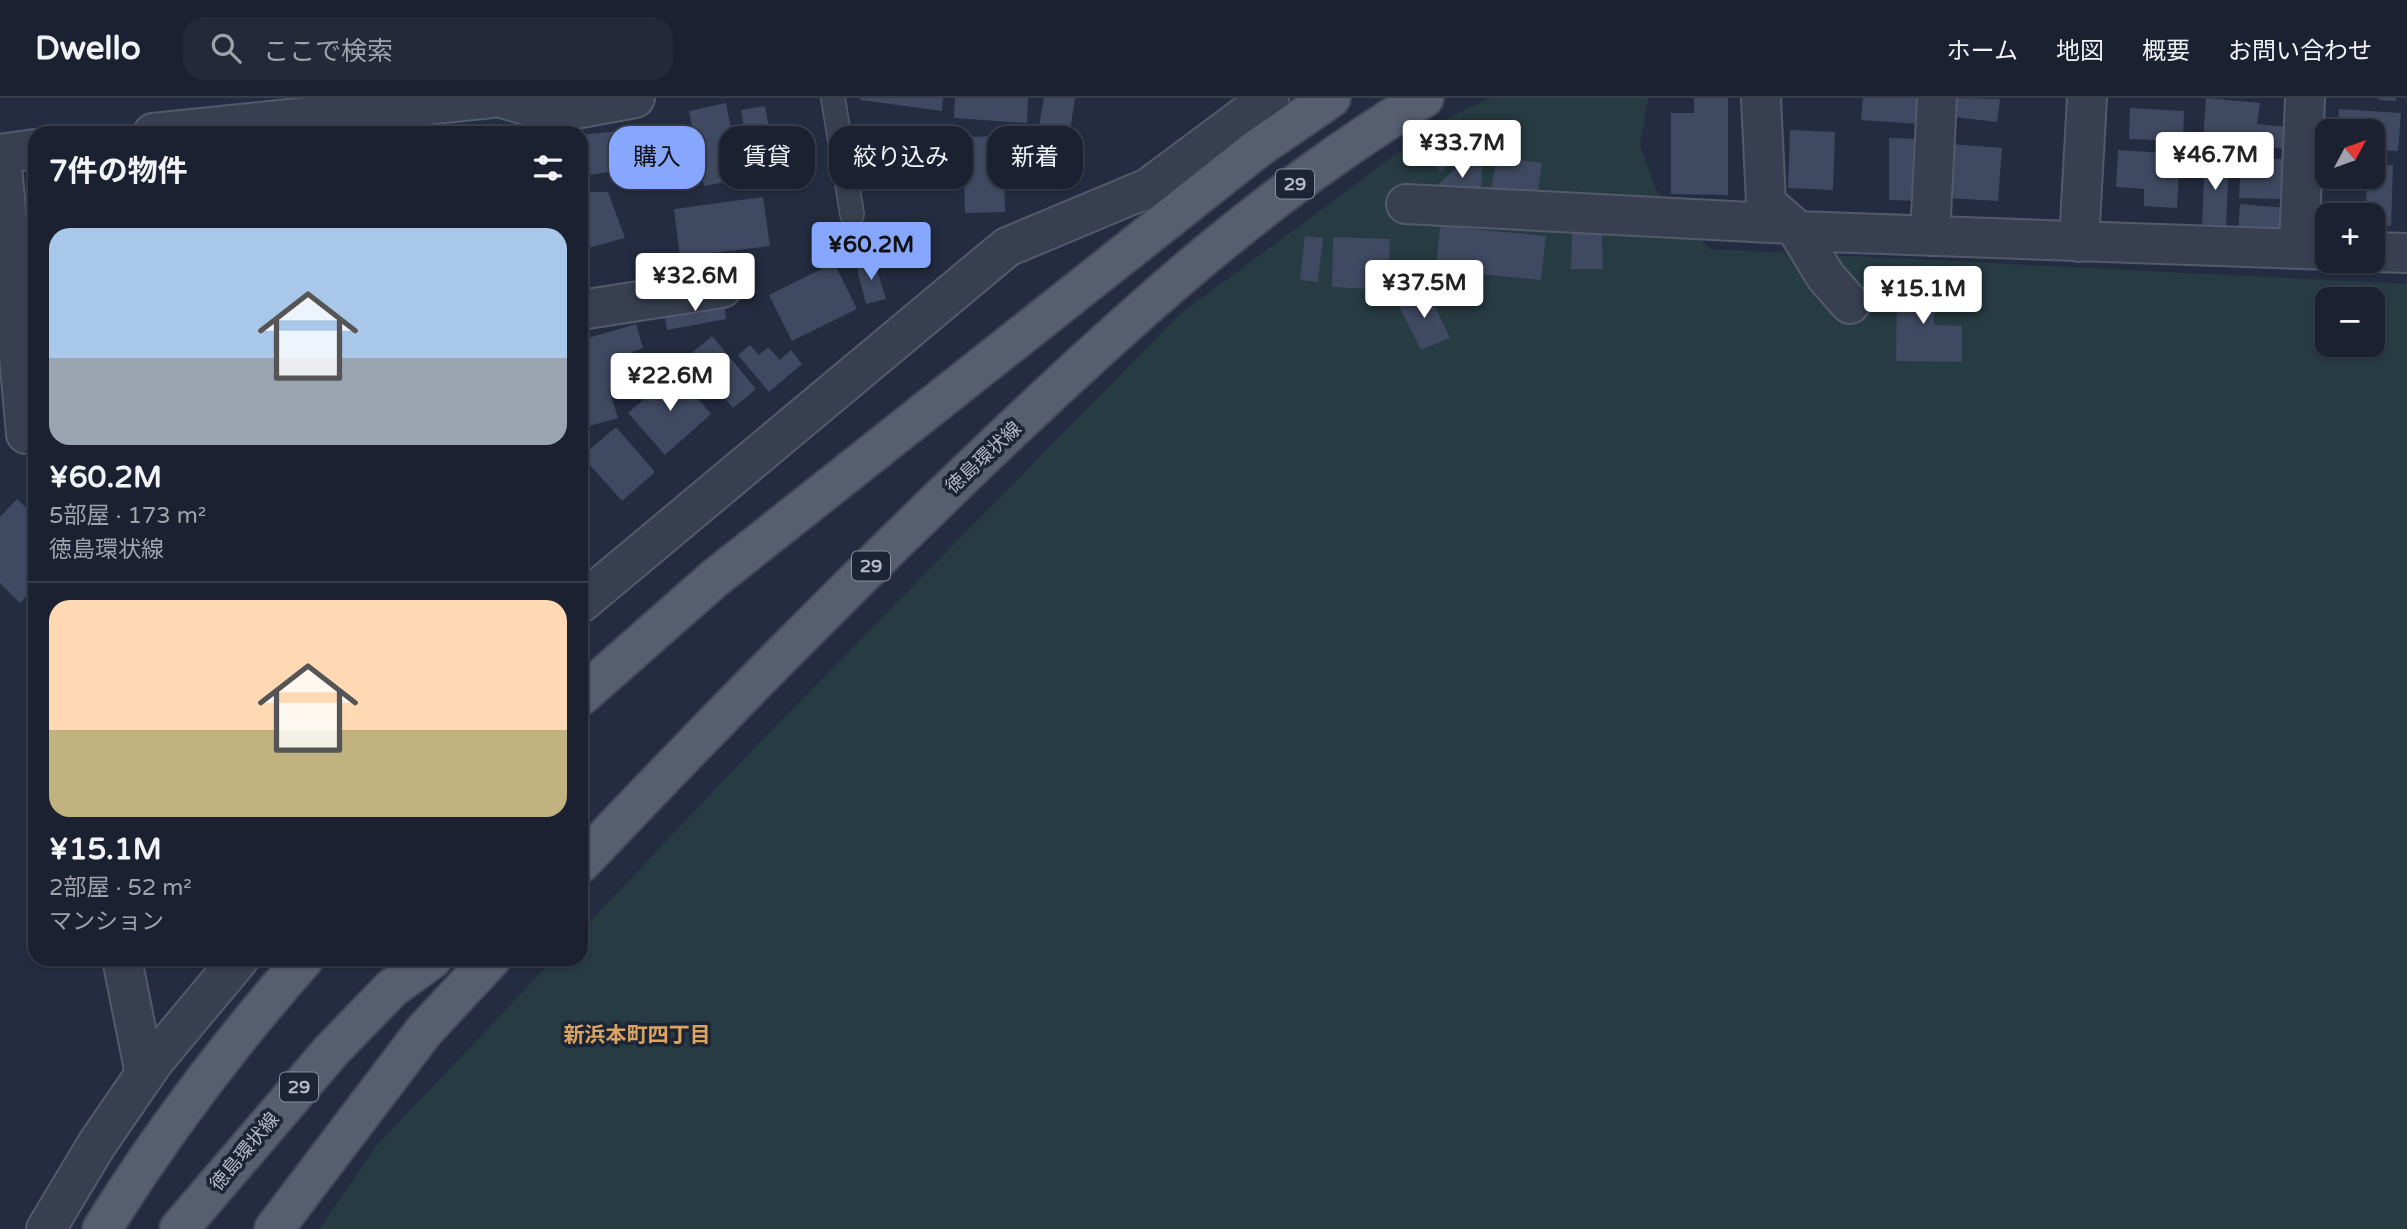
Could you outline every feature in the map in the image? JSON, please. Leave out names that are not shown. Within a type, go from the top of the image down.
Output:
[{"type":"main road","name":"29","points":[[588,690],[715,578],[1258,148],[1331,98]]},
{"type":"main road","name":"徳島環状線","points":[[588,856],[774,662],[929,508],[1174,282],[1307,174],[1424,98]]},
{"type":"main road","points":[[102,1229],[184,1105],[239,1033],[298,966]]},
{"type":"main road","name":"徳島環状線","points":[[179,1229],[331,1051],[392,988],[422,966]]},
{"type":"main road","points":[[274,1229],[424,1031],[484,966]]},
{"type":"street","points":[[236,126],[492,98]]},
{"type":"street","points":[[500,98],[555,113],[635,98]]},
{"type":"street","points":[[500,98],[511,126]]},
{"type":"street","points":[[588,597],[1007,247],[1148,188],[1269,98]]},
{"type":"street","points":[[1761,98],[1766,204],[1794,228],[1825,277],[1850,304]]},
{"type":"street","points":[[1930,236],[1937,98]]},
{"type":"street","points":[[2079,242],[2087,98]]},
{"type":"street","points":[[1406,204],[1930,236],[2313,250],[2305,98]]},
{"type":"street","points":[[26,434],[0,154],[28,150]]},
{"type":"street","points":[[2385,252],[2407,253]]},
{"type":"street","points":[[588,309],[722,288]]},
{"type":"street","points":[[123,966],[145,1074]]},
{"type":"street","points":[[46,1229],[97,1144],[145,1074],[233,966]]},
{"type":"lane","points":[[833,98],[852,214]]},
{"type":"shaded area","points":[[1491,98],[1648,98],[1640,146],[1656,190],[1710,249],[2407,284],[2407,1229],[319,1229],[378,1144],[547,966],[588,966],[588,924],[759,743],[1180,314],[1441,121]]},
{"type":"building","points":[[943,98],[942,111],[860,100]]},
{"type":"building","points":[[955,98],[1028,98],[1027,123],[954,118]]},
{"type":"building","points":[[1044,98],[1075,98],[1071,126],[1039,126]]},
{"type":"building","points":[[1694,98],[1728,98],[1728,195],[1671,194],[1671,113],[1694,113]]},
{"type":"building","points":[[1863,98],[1921,98],[1920,124],[1861,120]]},
{"type":"building","points":[[1957,98],[2000,99],[1997,122],[1954,117]]},
{"type":"building","points":[[2206,98],[2260,103],[2257,124],[2289,127],[2287,149],[2203,141]]},
{"type":"building","points":[[2396,98],[2396,101],[2379,100]]},
{"type":"building","points":[[726,103],[731,126],[719,126],[719,183],[705,186],[705,126],[692,126],[689,111]]},
{"type":"building","points":[[765,106],[769,126],[744,126],[741,110]]},
{"type":"building","points":[[2130,108],[2184,111],[2183,141],[2129,139]]},
{"type":"building","points":[[2339,109],[2401,113],[2398,151],[2385,150],[2385,119],[2339,119]]},
{"type":"building","points":[[1790,130],[1835,132],[1833,190],[1788,188]]},
{"type":"building","points":[[609,132],[609,172],[588,175],[588,134]]},
{"type":"building","points":[[1438,134],[1459,155],[1441,172],[1421,150]]},
{"type":"building","points":[[987,136],[987,189],[1004,189],[1005,212],[965,213],[964,189],[973,189],[973,137]]},
{"type":"building","points":[[1889,138],[1919,139],[1919,201],[1889,200]]},
{"type":"building","points":[[1951,144],[2002,148],[1998,201],[1947,198]]},
{"type":"building","points":[[2118,150],[2180,154],[2177,208],[2144,206],[2144,189],[2116,187]]},
{"type":"building","points":[[2205,154],[2229,156],[2226,229],[2202,228]]},
{"type":"building","points":[[1496,157],[1542,163],[1537,199],[1491,192]]},
{"type":"building","points":[[2241,158],[2287,159],[2285,199],[2239,198]]},
{"type":"building","points":[[1467,159],[1482,161],[1481,195],[1427,194]]},
{"type":"building","points":[[2385,165],[2393,165],[2391,226],[2385,226],[2385,203],[2366,203],[2367,189],[2385,189]]},
{"type":"building","points":[[588,192],[608,192],[625,238],[588,248]]},
{"type":"building","points":[[763,197],[770,246],[680,257],[674,209]]},
{"type":"building","points":[[2240,204],[2287,208],[2285,233],[2238,230]]},
{"type":"building","points":[[1440,226],[1546,236],[1541,280],[1436,270]]},
{"type":"building","points":[[1572,234],[1602,234],[1603,269],[1571,269]]},
{"type":"building","points":[[1305,236],[1323,238],[1318,282],[1300,280]]},
{"type":"building","points":[[1333,237],[1390,239],[1388,290],[1332,287]]},
{"type":"building","points":[[874,260],[886,299],[866,304],[856,265]]},
{"type":"building","points":[[834,263],[857,309],[792,341],[769,295]]},
{"type":"building","points":[[1897,278],[1935,279],[1934,325],[1962,326],[1962,362],[1896,361]]},
{"type":"building","points":[[1427,290],[1450,338],[1421,350],[1398,304]]},
{"type":"building","points":[[723,296],[726,319],[667,330],[663,306]]},
{"type":"building","points":[[636,324],[643,348],[632,352],[641,380],[609,390],[618,418],[589,426],[588,423],[588,338]]},
{"type":"building","points":[[712,336],[756,389],[733,408],[689,355]]},
{"type":"building","points":[[750,345],[759,355],[768,347],[780,360],[791,350],[802,364],[769,392],[738,355]]},
{"type":"building","points":[[675,372],[711,414],[665,455],[628,413]]},
{"type":"building","points":[[616,427],[655,472],[622,501],[588,463],[588,451]]},
{"type":"building","points":[[17,499],[28,509],[28,594],[20,603],[0,583],[0,517]]},
{"type":"district","name":"新浜本町四丁目","points":[[637,1035]]}]
